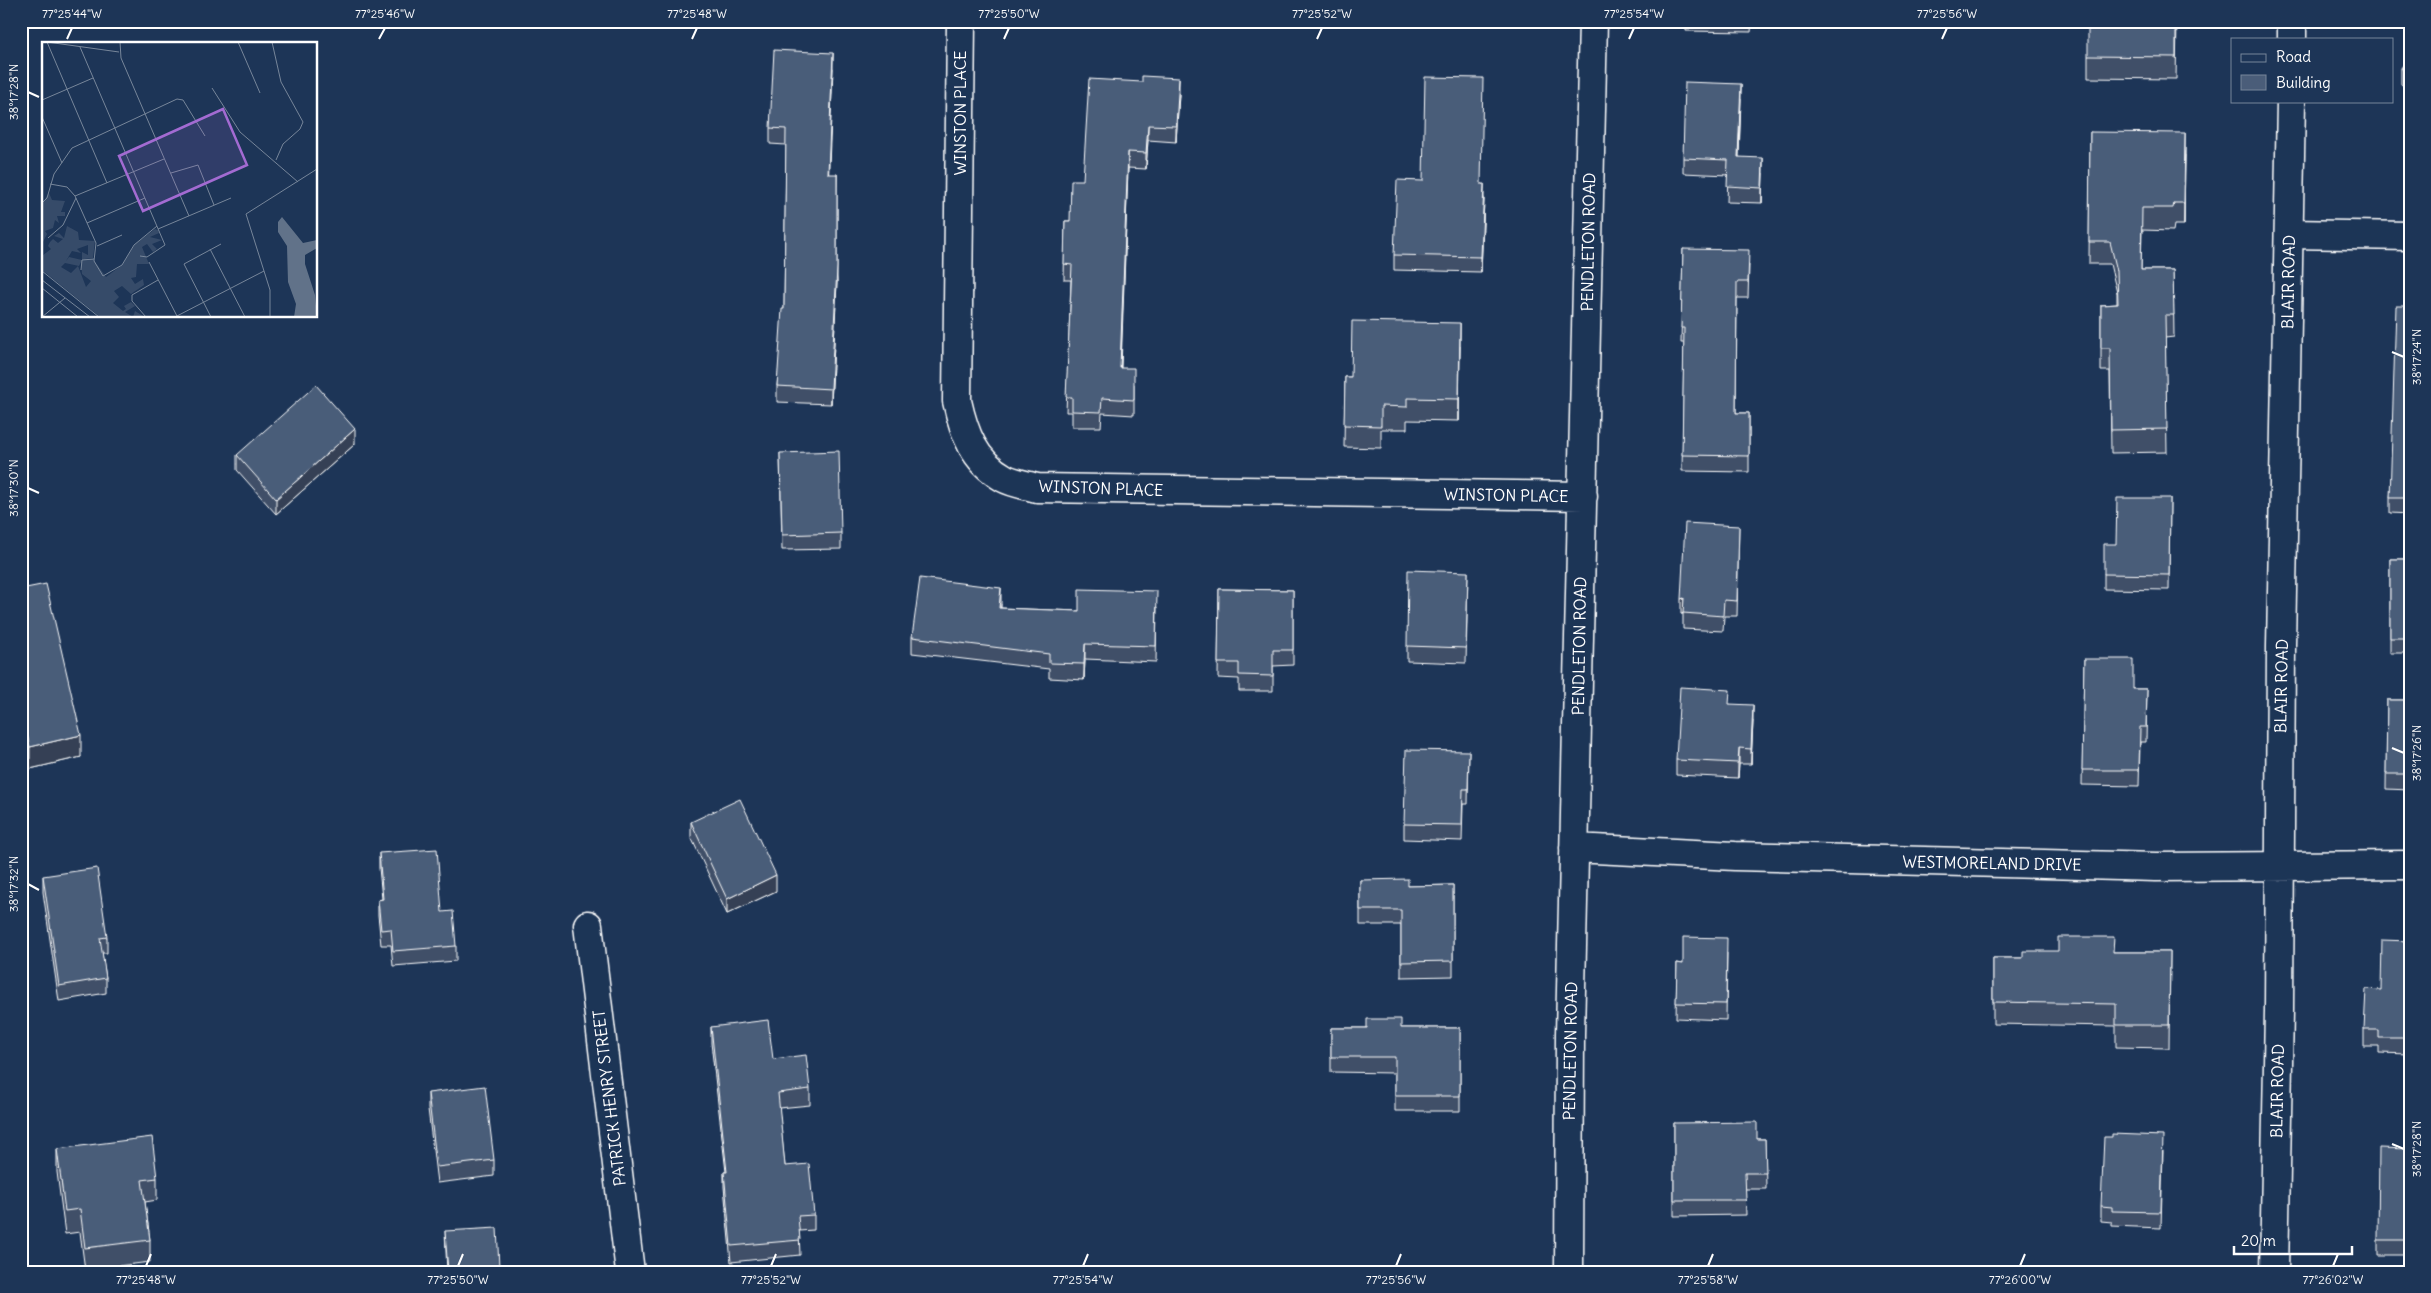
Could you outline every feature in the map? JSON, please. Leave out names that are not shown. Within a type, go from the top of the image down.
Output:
[{"type":"street","name":"WINSTON PLACE","points":[[960,21],[957,401],[963,430],[978,455],[1004,478],[1037,488],[1583,496]]},
{"type":"street","name":"PENDLETON ROAD","points":[[1569,1272],[1570,1034],[1593,21]]},
{"type":"street","points":[[2292,21],[2292,38]]},
{"type":"street","name":"BLAIR ROAD","points":[[2274,1272],[2281,636],[2291,102]]},
{"type":"street","points":[[2289,234],[2410,236]]},
{"type":"street","name":"WESTMORELAND DRIVE","points":[[1574,848],[1804,858],[2156,867],[2410,865]]},
{"type":"street","name":"PATRICK HENRY STREET","points":[[588,925],[630,1272]]},
{"type":"building","points":[[2088,21],[2176,21],[2176,57],[2088,56]]},
{"type":"building","points":[[774,50],[833,53],[828,174],[837,174],[837,267],[831,389],[777,386],[782,309],[784,309],[786,129],[770,128]]},
{"type":"building","points":[[2410,57],[2410,75],[2401,68]]},
{"type":"building","points":[[1142,76],[1179,78],[1176,126],[1148,125],[1146,153],[1128,152],[1120,368],[1134,368],[1134,400],[1102,398],[1101,412],[1072,411],[1072,397],[1066,397],[1072,265],[1064,264],[1065,221],[1070,221],[1071,180],[1083,180],[1089,79],[1142,82]]},
{"type":"building","points":[[1425,77],[1483,78],[1481,184],[1484,184],[1481,257],[1394,255],[1397,180],[1423,181]]},
{"type":"building","points":[[1685,82],[1741,84],[1738,157],[1763,158],[1762,188],[1727,186],[1728,160],[1683,158]]},
{"type":"building","points":[[2090,132],[2185,133],[2184,203],[2174,203],[2173,208],[2142,208],[2141,270],[2173,270],[2174,315],[2165,315],[2167,429],[2111,430],[2110,348],[2101,348],[2101,305],[2118,304],[2117,271],[2110,242],[2089,242]]},
{"type":"building","points":[[1683,249],[1749,250],[1748,282],[1737,282],[1736,413],[1749,413],[1749,456],[1682,455],[1684,328],[1681,328]]},
{"type":"building","points":[[2396,306],[2410,306],[2410,498],[2390,498]]},
{"type":"building","points":[[1352,321],[1460,323],[1459,399],[1407,398],[1407,407],[1381,406],[1381,426],[1344,425],[1345,377],[1351,377]]},
{"type":"building","points":[[316,385],[355,429],[276,499],[237,455]]},
{"type":"building","points":[[839,451],[841,533],[782,535],[780,453]]},
{"type":"building","points":[[2117,498],[2170,498],[2169,575],[2104,574],[2104,544],[2116,544]]},
{"type":"building","points":[[1685,523],[1739,526],[1737,601],[1724,600],[1723,616],[1683,613],[1684,598],[1681,599]]},
{"type":"building","points":[[2390,559],[2410,559],[2410,638],[2390,638]]},
{"type":"building","points":[[1408,570],[1468,572],[1466,648],[1407,646]]},
{"type":"building","points":[[920,578],[1001,588],[999,608],[1079,611],[1079,589],[1157,591],[1156,646],[1085,644],[1084,664],[1049,663],[1049,654],[912,637]]},
{"type":"building","points":[[46,584],[81,735],[30,747],[21,708],[21,589]]},
{"type":"building","points":[[1219,589],[1293,590],[1293,650],[1273,650],[1273,676],[1239,675],[1239,663],[1218,663]]},
{"type":"building","points":[[2084,659],[2133,659],[2133,689],[2147,689],[2146,727],[2140,727],[2139,770],[2082,770]]},
{"type":"building","points":[[1680,687],[1730,690],[1729,704],[1753,705],[1751,749],[1739,748],[1738,763],[1676,760]]},
{"type":"building","points":[[2387,700],[2410,700],[2410,774],[2386,774]]},
{"type":"building","points":[[1406,750],[1469,751],[1468,789],[1463,789],[1462,825],[1404,824]]},
{"type":"building","points":[[740,799],[776,875],[727,899],[691,822]]},
{"type":"building","points":[[437,849],[442,912],[453,911],[456,946],[393,951],[391,929],[381,930],[378,900],[383,899],[379,853]]},
{"type":"building","points":[[97,868],[107,937],[100,938],[106,978],[59,986],[43,876]]},
{"type":"building","points":[[1408,879],[1408,886],[1453,885],[1453,961],[1401,962],[1401,910],[1360,910],[1360,880]]},
{"type":"building","points":[[1683,937],[1727,938],[1726,1004],[1676,1003],[1677,963],[1683,964]]},
{"type":"building","points":[[2058,937],[2114,937],[2113,952],[2170,952],[2169,1025],[2116,1025],[2116,1004],[1993,1002],[1993,958],[2023,958],[2023,951],[2058,951]]},
{"type":"building","points":[[2382,940],[2410,941],[2410,1038],[2379,1038],[2379,1030],[2364,1030],[2366,989],[2381,990]]},
{"type":"building","points":[[1367,1019],[1401,1019],[1401,1028],[1460,1028],[1460,1096],[1395,1096],[1395,1057],[1331,1057],[1331,1028],[1367,1028]]},
{"type":"building","points":[[768,1020],[773,1059],[806,1055],[810,1089],[778,1093],[785,1166],[809,1164],[814,1215],[798,1216],[800,1240],[731,1246],[724,1172],[727,1172],[711,1027]]},
{"type":"building","points":[[485,1086],[494,1160],[437,1167],[428,1093]]},
{"type":"building","points":[[1757,1122],[1757,1139],[1765,1139],[1766,1173],[1745,1173],[1746,1200],[1674,1200],[1674,1123]]},
{"type":"building","points":[[2112,1134],[2163,1136],[2161,1212],[2112,1211],[2112,1207],[2101,1206],[2104,1137],[2112,1137]]},
{"type":"building","points":[[152,1137],[157,1178],[142,1180],[150,1240],[85,1248],[80,1209],[65,1211],[57,1149]]},
{"type":"building","points":[[2379,1148],[2410,1149],[2410,1240],[2378,1240]]},
{"type":"building","points":[[497,1228],[499,1267],[507,1267],[508,1272],[448,1272],[445,1231]]}]
